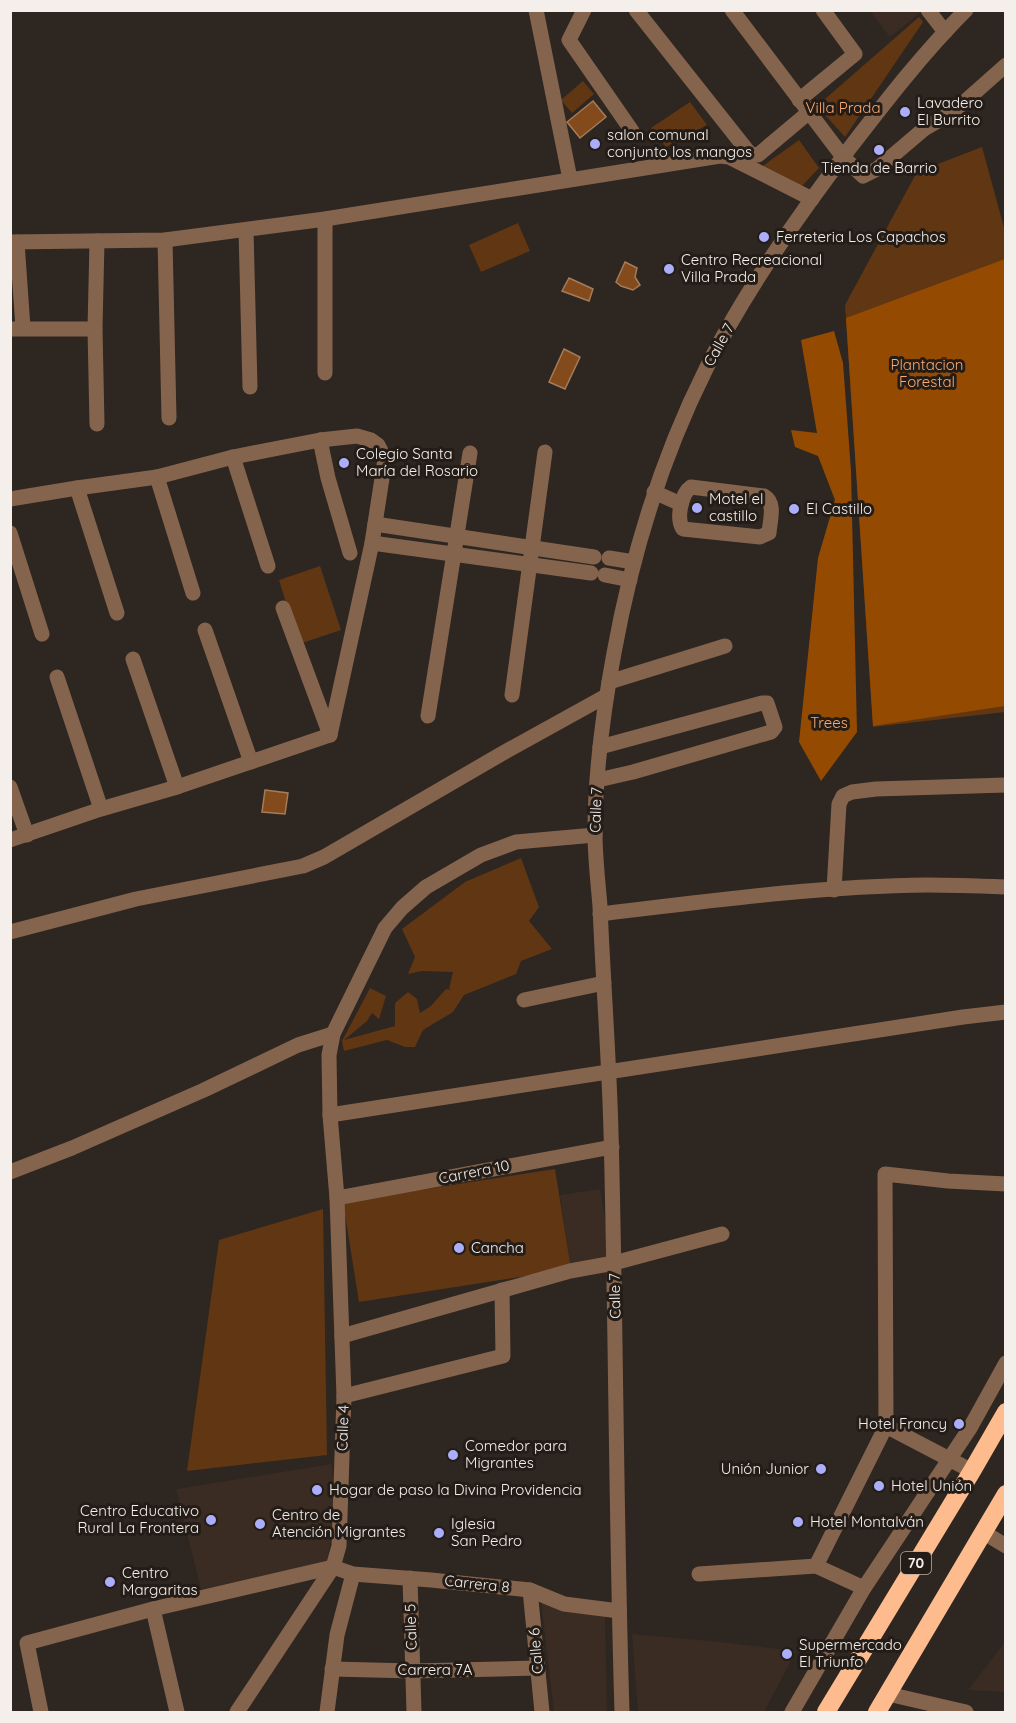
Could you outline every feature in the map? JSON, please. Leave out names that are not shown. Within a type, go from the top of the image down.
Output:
[{"type":"highway","name":"70","points":[[826,1713],[1005,1412]]},
{"type":"highway","points":[[877,1713],[1005,1494]]},
{"type":"street","points":[[536,10],[570,179]]},
{"type":"street","points":[[584,10],[569,40],[632,130]]},
{"type":"street","points":[[636,10],[750,154],[758,154],[808,113]]},
{"type":"street","points":[[732,10],[808,113],[843,157],[863,176],[877,170],[924,129],[953,112],[1005,65]]},
{"type":"street","points":[[799,100],[855,54],[824,10]]},
{"type":"street","points":[[928,10],[948,28]]},
{"type":"street","points":[[938,10],[948,28]]},
{"type":"street","name":"Calle 7","points":[[622,1713],[610,1071],[595,835],[600,747],[619,625],[654,492],[675,436],[715,350],[741,305],[843,157],[892,94],[966,10]]},
{"type":"street","points":[[95,329],[17,328],[14,242],[165,240],[325,219],[720,156],[729,157],[812,199]]},
{"type":"street","points":[[325,219],[325,373]]},
{"type":"street","points":[[246,230],[250,387]]},
{"type":"street","points":[[165,240],[169,418]]},
{"type":"street","points":[[97,241],[95,329],[98,424]]},
{"type":"street","points":[[10,499],[157,477],[233,457],[320,440],[357,436],[366,437],[378,445],[385,459],[372,543],[330,735]]},
{"type":"street","points":[[320,440],[328,478],[350,553]]},
{"type":"street","points":[[512,695],[544,452]]},
{"type":"street","points":[[428,716],[470,453]]},
{"type":"street","points":[[233,457],[268,566]]},
{"type":"street","points":[[157,477],[193,593]]},
{"type":"street","points":[[691,487],[764,496],[772,505],[769,533],[760,537],[683,529],[679,524],[681,504],[686,491],[691,487]]},
{"type":"street","points":[[77,488],[117,613]]},
{"type":"street","points":[[654,492],[681,504]]},
{"type":"street","points":[[375,524],[634,562]]},
{"type":"street","points":[[10,533],[42,634]]},
{"type":"street","points":[[372,543],[630,580]]},
{"type":"street","points":[[283,608],[330,735]]},
{"type":"street","points":[[205,630],[251,762]]},
{"type":"street","points":[[10,932],[136,899],[303,866],[324,857],[608,689],[725,646]]},
{"type":"street","points":[[133,659],[177,787]]},
{"type":"street","points":[[57,677],[101,809]]},
{"type":"street","points":[[598,780],[771,732],[775,727],[767,703],[762,703],[600,747]]},
{"type":"street","points":[[10,840],[330,735]]},
{"type":"street","points":[[834,890],[838,804],[843,796],[852,792],[876,789],[1005,785]]},
{"type":"street","points":[[10,787],[27,835]]},
{"type":"street","name":"Calle 4","points":[[237,1713],[333,1566],[339,1546],[344,1396],[337,1198],[330,1115],[329,1055],[333,1034],[385,928],[402,908],[426,887],[481,855],[516,842],[595,835]]},
{"type":"street","points":[[600,907],[928,885],[1005,887]]},
{"type":"street","points":[[524,1000],[604,983]]},
{"type":"street","points":[[330,1115],[1005,1012]]},
{"type":"street","points":[[10,1172],[72,1148],[184,1099],[298,1045],[333,1034]]},
{"type":"street","name":"Carrera 10","points":[[337,1198],[612,1146]]},
{"type":"street","points":[[816,1566],[886,1426],[885,1174],[1005,1184]]},
{"type":"street","points":[[342,1336],[570,1271],[614,1263],[722,1234]]},
{"type":"street","points":[[344,1396],[503,1356],[502,1290]]},
{"type":"street","points":[[792,1713],[864,1587],[970,1428],[1005,1363]]},
{"type":"street","points":[[886,1426],[972,1471]]},
{"type":"street","points":[[983,1532],[1005,1546]]},
{"type":"street","points":[[41,1713],[27,1643],[333,1566]]},
{"type":"street","name":"Carrera 8","points":[[333,1566],[353,1574],[530,1590],[564,1604],[619,1611]]},
{"type":"street","points":[[699,1574],[816,1566],[864,1587]]},
{"type":"street","points":[[327,1713],[337,1635],[353,1574]]},
{"type":"street","name":"Calle 5","points":[[410,1578],[414,1713]]},
{"type":"street","name":"Calle 6","points":[[530,1590],[542,1713]]},
{"type":"street","points":[[153,1610],[177,1713]]},
{"type":"street","name":"Carrera 7A","points":[[332,1669],[413,1671],[537,1668]]},
{"type":"street","points":[[888,1694],[966,1713]]},
{"type":"shaded area","points":[[870,11],[922,11],[890,37]]},
{"type":"shaded area","points":[[593,101],[606,117],[580,138],[567,122]]},
{"type":"shaded area","points":[[625,262],[637,268],[635,277],[640,285],[633,290],[616,282]]},
{"type":"shaded area","points":[[569,278],[593,289],[589,301],[562,291]]},
{"type":"shaded area","points":[[564,349],[580,357],[565,389],[549,382]]},
{"type":"shaded area","points":[[265,790],[288,793],[285,814],[262,812]]},
{"type":"shaded area","points":[[600,1189],[612,1263],[571,1269],[560,1195]]},
{"type":"shaded area","name":"Centro de Atención Migrantes","points":[[332,1464],[335,1517],[327,1562],[202,1593],[176,1489]]},
{"type":"shaded area","points":[[541,1601],[605,1617],[607,1712],[554,1712]]},
{"type":"shaded area","points":[[632,1634],[796,1651],[764,1712],[638,1712]]},
{"type":"shaded area","points":[[1005,1642],[1005,1692],[968,1690]]},
{"type":"green space","name":"Villa Prada","points":[[919,17],[923,22],[845,137],[817,106]]},
{"type":"green space","points":[[583,81],[594,94],[572,113],[561,100]]},
{"type":"green space","points":[[690,102],[707,125],[666,147],[651,128]]},
{"type":"green space","points":[[799,140],[819,168],[800,188],[760,168]]},
{"type":"green space","name":"Plantacion Forestal","points":[[982,147],[1006,235],[1005,712],[873,727],[845,305],[917,172]]},
{"type":"green space","points":[[518,223],[530,251],[481,272],[469,245]]},
{"type":"green space","name":"Plantacion Forestal","points":[[1005,259],[1005,706],[873,726],[846,318]]},
{"type":"green space","name":"Trees","points":[[834,331],[843,363],[851,471],[857,732],[821,781],[799,742],[818,558],[835,500],[818,456],[795,447],[791,430],[817,433],[801,340]]},
{"type":"green space","points":[[320,566],[341,630],[299,644],[279,580]]},
{"type":"green space","points":[[521,858],[539,907],[529,921],[552,949],[521,961],[516,974],[464,995],[453,1012],[423,1030],[415,1047],[405,1047],[387,1040],[344,1051],[342,1041],[370,988],[386,996],[379,1019],[372,1013],[367,1021],[344,1040],[395,1026],[395,1003],[408,992],[417,999],[420,1013],[431,1006],[446,989],[452,990],[449,989],[453,972],[422,971],[408,974],[415,957],[402,929],[465,882]]},
{"type":"green space","name":"Cancha","points":[[555,1169],[571,1269],[359,1302],[343,1202]]},
{"type":"green space","points":[[323,1209],[327,1455],[187,1471],[219,1240]]},
{"type":"place","name":"Lavadero El Burrito","points":[[905,112]]},
{"type":"place","name":"salon comunal conjunto los mangos","points":[[595,144]]},
{"type":"place","name":"Tienda de Barrio","points":[[879,150]]},
{"type":"place","name":"Ferreteria Los Capachos","points":[[764,237]]},
{"type":"place","name":"Centro Recreacional Villa Prada","points":[[669,269]]},
{"type":"place","name":"Colegio Santa María del Rosario","points":[[344,463]]},
{"type":"place","name":"Motel el castillo","points":[[697,508]]},
{"type":"place","name":"El Castillo","points":[[794,509]]},
{"type":"place","name":"Cancha","points":[[459,1248]]},
{"type":"place","name":"Hotel Francy","points":[[959,1424]]},
{"type":"place","name":"Comedor para Migrantes","points":[[453,1455]]},
{"type":"place","name":"Unión Junior","points":[[821,1469]]},
{"type":"place","name":"Hotel Unión","points":[[879,1486]]},
{"type":"place","name":"Hogar de paso la Divina Providencia","points":[[317,1490]]},
{"type":"place","name":"Centro Educativo Rural La Frontera","points":[[211,1520]]},
{"type":"place","name":"Hotel Montalván","points":[[798,1522]]},
{"type":"place","name":"Centro de Atención Migrantes","points":[[260,1524]]},
{"type":"place","name":"Iglesia San Pedro","points":[[439,1533]]},
{"type":"place","name":"Centro Margaritas","points":[[110,1582]]},
{"type":"place","name":"Supermercado El Triunfo","points":[[787,1654]]}]
